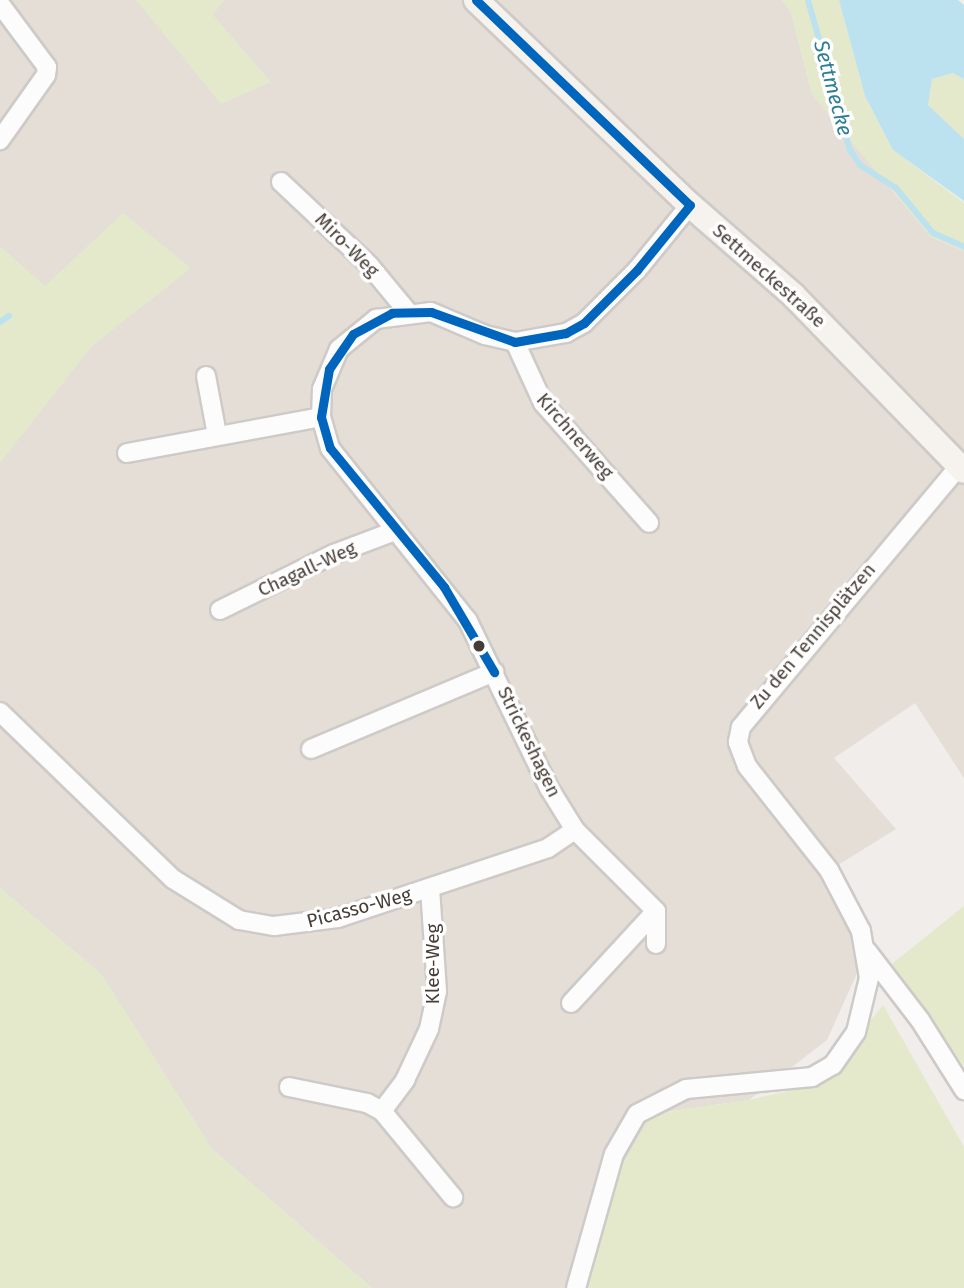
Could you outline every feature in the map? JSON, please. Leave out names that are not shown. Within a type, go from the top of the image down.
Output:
[{"type":"street","name":"Settmeckestraße","points":[[477,0],[690,205],[793,295],[962,468]]},
{"type":"street","points":[[0,4],[47,67],[46,75],[0,140]]},
{"type":"street","name":"Miro-Weg","points":[[281,182],[369,265],[408,312]]},
{"type":"street","name":"Strickeshagen","points":[[656,911],[575,830],[549,789],[495,672],[452,599],[330,448],[321,417],[322,389],[339,349],[376,318],[408,312],[431,312],[485,335],[515,342],[566,332],[584,323],[637,270],[690,205]]},
{"type":"street","name":"Kirchnerweg","points":[[515,342],[543,403],[649,523]]},
{"type":"street","points":[[206,376],[217,435]]},
{"type":"street","points":[[127,453],[321,417]]},
{"type":"street","name":"Zu den Tennisplätzen","points":[[576,1288],[614,1154],[637,1114],[686,1089],[793,1082],[823,1073],[848,1048],[862,1018],[869,978],[867,951],[849,902],[830,870],[741,758],[741,726],[962,468]]},
{"type":"street","name":"Chagall-Weg","points":[[220,610],[334,554],[395,531]]},
{"type":"street","points":[[311,749],[495,672]]},
{"type":"street","name":"Picasso-Weg","points":[[0,712],[173,879],[239,920],[274,926],[314,924],[548,849],[575,830]]},
{"type":"street","name":"Klee-Weg","points":[[382,1111],[420,1054],[434,1011],[436,946],[430,888]]},
{"type":"street","points":[[656,911],[656,944]]},
{"type":"street","points":[[570,1003],[656,911]]},
{"type":"street","points":[[867,951],[919,1020],[964,1090]]},
{"type":"street","points":[[289,1087],[367,1104],[382,1111],[453,1197]]},
{"type":"shaded area","points":[[0,0],[782,0],[791,12],[812,94],[931,237],[964,251],[964,778],[915,703],[834,758],[896,829],[830,870],[867,951],[827,1040],[749,1100],[651,1114],[578,1288],[372,1288],[212,1149],[101,974],[0,888]]},
{"type":"green space","points":[[136,0],[224,0],[213,15],[271,82],[221,104]]},
{"type":"green space","points":[[782,0],[839,0],[865,96],[893,150],[964,203],[964,251],[931,237],[812,94],[791,12]]},
{"type":"green space","points":[[953,73],[964,79],[964,139],[928,105],[932,79]]},
{"type":"green space","points":[[123,213],[191,268],[92,346],[0,463],[0,246],[45,286]]},
{"type":"green space","points":[[0,888],[101,974],[212,1149],[372,1288],[0,1288]]},
{"type":"green space","points":[[964,906],[964,1066],[892,964]]},
{"type":"green space","points":[[883,1005],[964,1147],[964,1288],[578,1288],[619,1171],[651,1114],[749,1100],[820,1084]]},
{"type":"water","points":[[839,0],[958,0],[964,5],[964,79],[953,73],[932,79],[928,105],[964,139],[964,201],[893,150],[865,96]]},
{"type":"waterway","name":"Settmecke","points":[[808,0],[850,150],[860,165],[896,188],[933,233],[964,247]]},
{"type":"waterway","points":[[0,322],[9,316]]},
{"type":"transit line","points":[[476,0],[690,205],[637,270],[584,323],[566,333],[515,342],[431,312],[392,313],[353,334],[329,369],[321,417],[330,448],[444,587],[494,672]]}]
